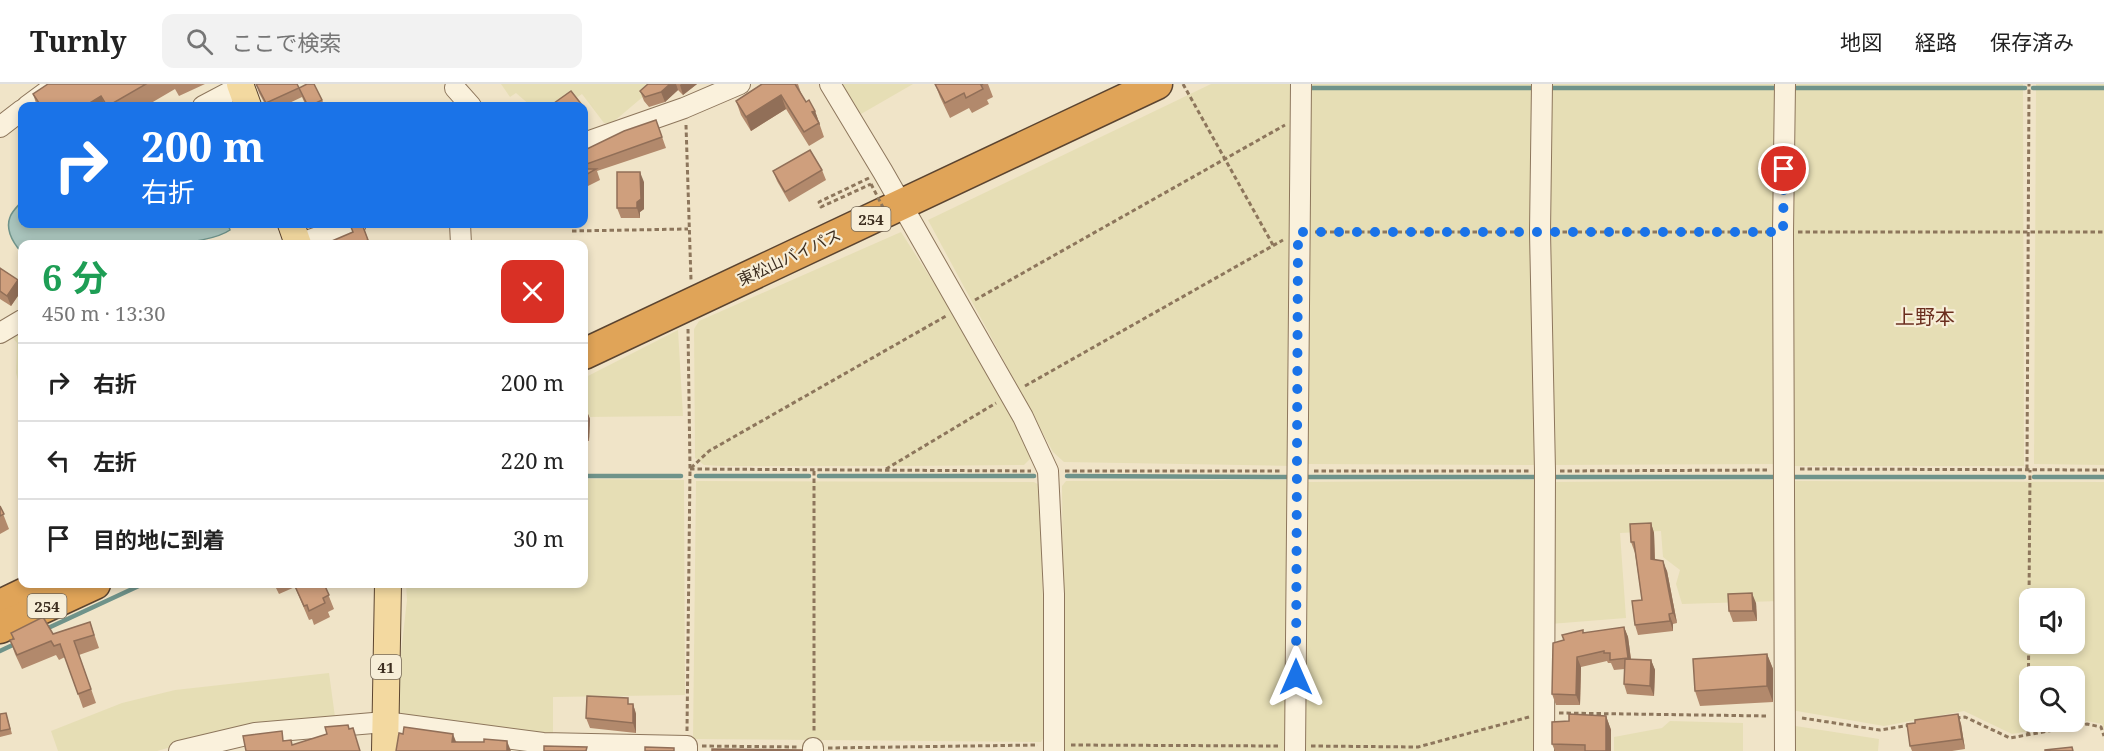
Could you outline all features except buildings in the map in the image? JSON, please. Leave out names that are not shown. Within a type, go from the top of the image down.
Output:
[{"type":"highway","name":"東松山バイパス","points":[[588,352],[688,294],[1113,84]]},
{"type":"highway","name":"東松山バイパス","points":[[886,195],[1157,84]]},
{"type":"highway","name":"東松山バイパス","points":[[588,330],[688,294]]},
{"type":"highway","name":"254","points":[[0,605],[36,588]]},
{"type":"highway","name":"254","points":[[0,628],[86,588]]},
{"type":"main road","name":"41","points":[[385,751],[388,588]]},
{"type":"street","points":[[32,102],[57,84]]},
{"type":"street","points":[[588,142],[684,108],[740,84]]},
{"type":"street","points":[[830,84],[886,195],[959,309],[1010,395],[1048,471],[1054,594],[1054,748]]},
{"type":"street","points":[[1295,748],[1301,84]]},
{"type":"street","points":[[1542,84],[1540,232],[1545,471],[1544,751]]},
{"type":"street","points":[[1785,84],[1783,232],[1785,751]]},
{"type":"street","points":[[455,88],[467,102]]},
{"type":"street","points":[[214,102],[243,92]]},
{"type":"street","points":[[0,127],[18,113]]},
{"type":"street","points":[[310,240],[344,228]]},
{"type":"street","points":[[0,333],[18,322]]},
{"type":"street","points":[[179,751],[255,733],[385,722],[543,743],[687,748]]},
{"type":"path","points":[[1183,84],[1274,245]]},
{"type":"path","points":[[2028,735],[2029,84]]},
{"type":"path","points":[[684,108],[688,145],[690,469],[687,748],[1418,747],[1544,713],[1785,716],[1880,730],[1912,725]]},
{"type":"path","points":[[690,469],[709,451],[1300,117]]},
{"type":"path","points":[[886,195],[886,195],[821,207],[819,202],[886,195]]},
{"type":"path","points":[[573,231],[688,229]]},
{"type":"path","points":[[885,470],[1010,395],[1298,232],[2104,232]]},
{"type":"path","points":[[690,469],[2104,470]]},
{"type":"path","points":[[813,749],[814,470]]},
{"type":"path","points":[[1955,719],[1965,717],[2010,738],[2087,724],[2101,728],[2104,736]]},
{"type":"shaded area","points":[[501,84],[658,84],[612,123],[604,123],[582,94],[570,102],[526,102],[516,93],[510,97]]},
{"type":"shaded area","points":[[842,84],[913,84],[861,114]]},
{"type":"shaded area","points":[[1211,84],[1293,84],[1294,466],[1064,462],[1053,452],[928,220]]},
{"type":"shaded area","points":[[1311,84],[1538,84],[1536,465],[1307,464]]},
{"type":"shaded area","points":[[1552,84],[1777,84],[1779,464],[1548,465]]},
{"type":"shaded area","points":[[1793,84],[2023,84],[2024,466],[1793,466]]},
{"type":"shaded area","points":[[2036,84],[2104,84],[2104,465],[2034,464]]},
{"type":"shaded area","points":[[901,232],[964,330],[1034,455],[1024,465],[721,466],[704,465],[695,458],[694,329],[699,321]]},
{"type":"shaded area","points":[[678,330],[683,416],[588,417],[588,376]]},
{"type":"shaded area","points":[[18,335],[18,381],[17,343],[13,338]]},
{"type":"shaded area","points":[[588,479],[684,480],[685,695],[553,697],[553,737],[394,714],[407,600],[406,588],[588,588]]},
{"type":"shaded area","points":[[1295,480],[1291,751],[1064,751],[1062,486],[1066,481]]},
{"type":"shaded area","points":[[1538,480],[1539,751],[1305,751],[1305,482]]},
{"type":"shaded area","points":[[1783,480],[1784,601],[1682,604],[1676,584],[1680,570],[1663,557],[1661,531],[1620,533],[1626,618],[1550,624],[1549,482]]},
{"type":"shaded area","points":[[696,481],[1034,482],[1041,486],[1045,735],[1041,742],[693,739]]},
{"type":"shaded area","points":[[1791,481],[2104,482],[2104,729],[2102,724],[2085,721],[2085,666],[2019,666],[2019,732],[2024,732],[2012,734],[1964,711],[1884,726],[1791,710],[1795,577]]},
{"type":"shaded area","points":[[329,673],[335,717],[206,737],[157,751],[58,751],[51,731],[122,703],[175,690]]},
{"type":"shaded area","points":[[1670,721],[1743,723],[1743,751],[1614,751],[1614,737],[1662,728]]},
{"type":"shaded area","points":[[1789,725],[1879,739],[1878,751],[1789,751]]},
{"type":"water","points":[[18,206],[18,228],[229,228],[230,230],[199,240],[18,240],[18,248],[9,232],[9,222]]},
{"type":"waterway","points":[[1305,88],[1537,88]]},
{"type":"waterway","points":[[1547,88],[1781,88]]},
{"type":"waterway","points":[[1791,88],[2025,88]]},
{"type":"waterway","points":[[2033,88],[2104,88]]},
{"type":"waterway","points":[[588,476],[681,476]]},
{"type":"waterway","points":[[696,476],[809,476]]},
{"type":"waterway","points":[[819,476],[1034,476]]},
{"type":"waterway","points":[[1067,476],[1290,477]]},
{"type":"waterway","points":[[1306,477],[1541,477]]},
{"type":"waterway","points":[[1549,477],[1780,477]]},
{"type":"waterway","points":[[1791,477],[2024,477]]},
{"type":"waterway","points":[[2034,477],[2104,477]]},
{"type":"waterway","points":[[46,629],[134,588]]},
{"type":"waterway","points":[[0,651],[17,643]]},
{"type":"district","name":"上野本","points":[[1925,316]]},
{"type":"route","points":[[1296,677],[1298,232],[1783,232],[1784,169]]}]
